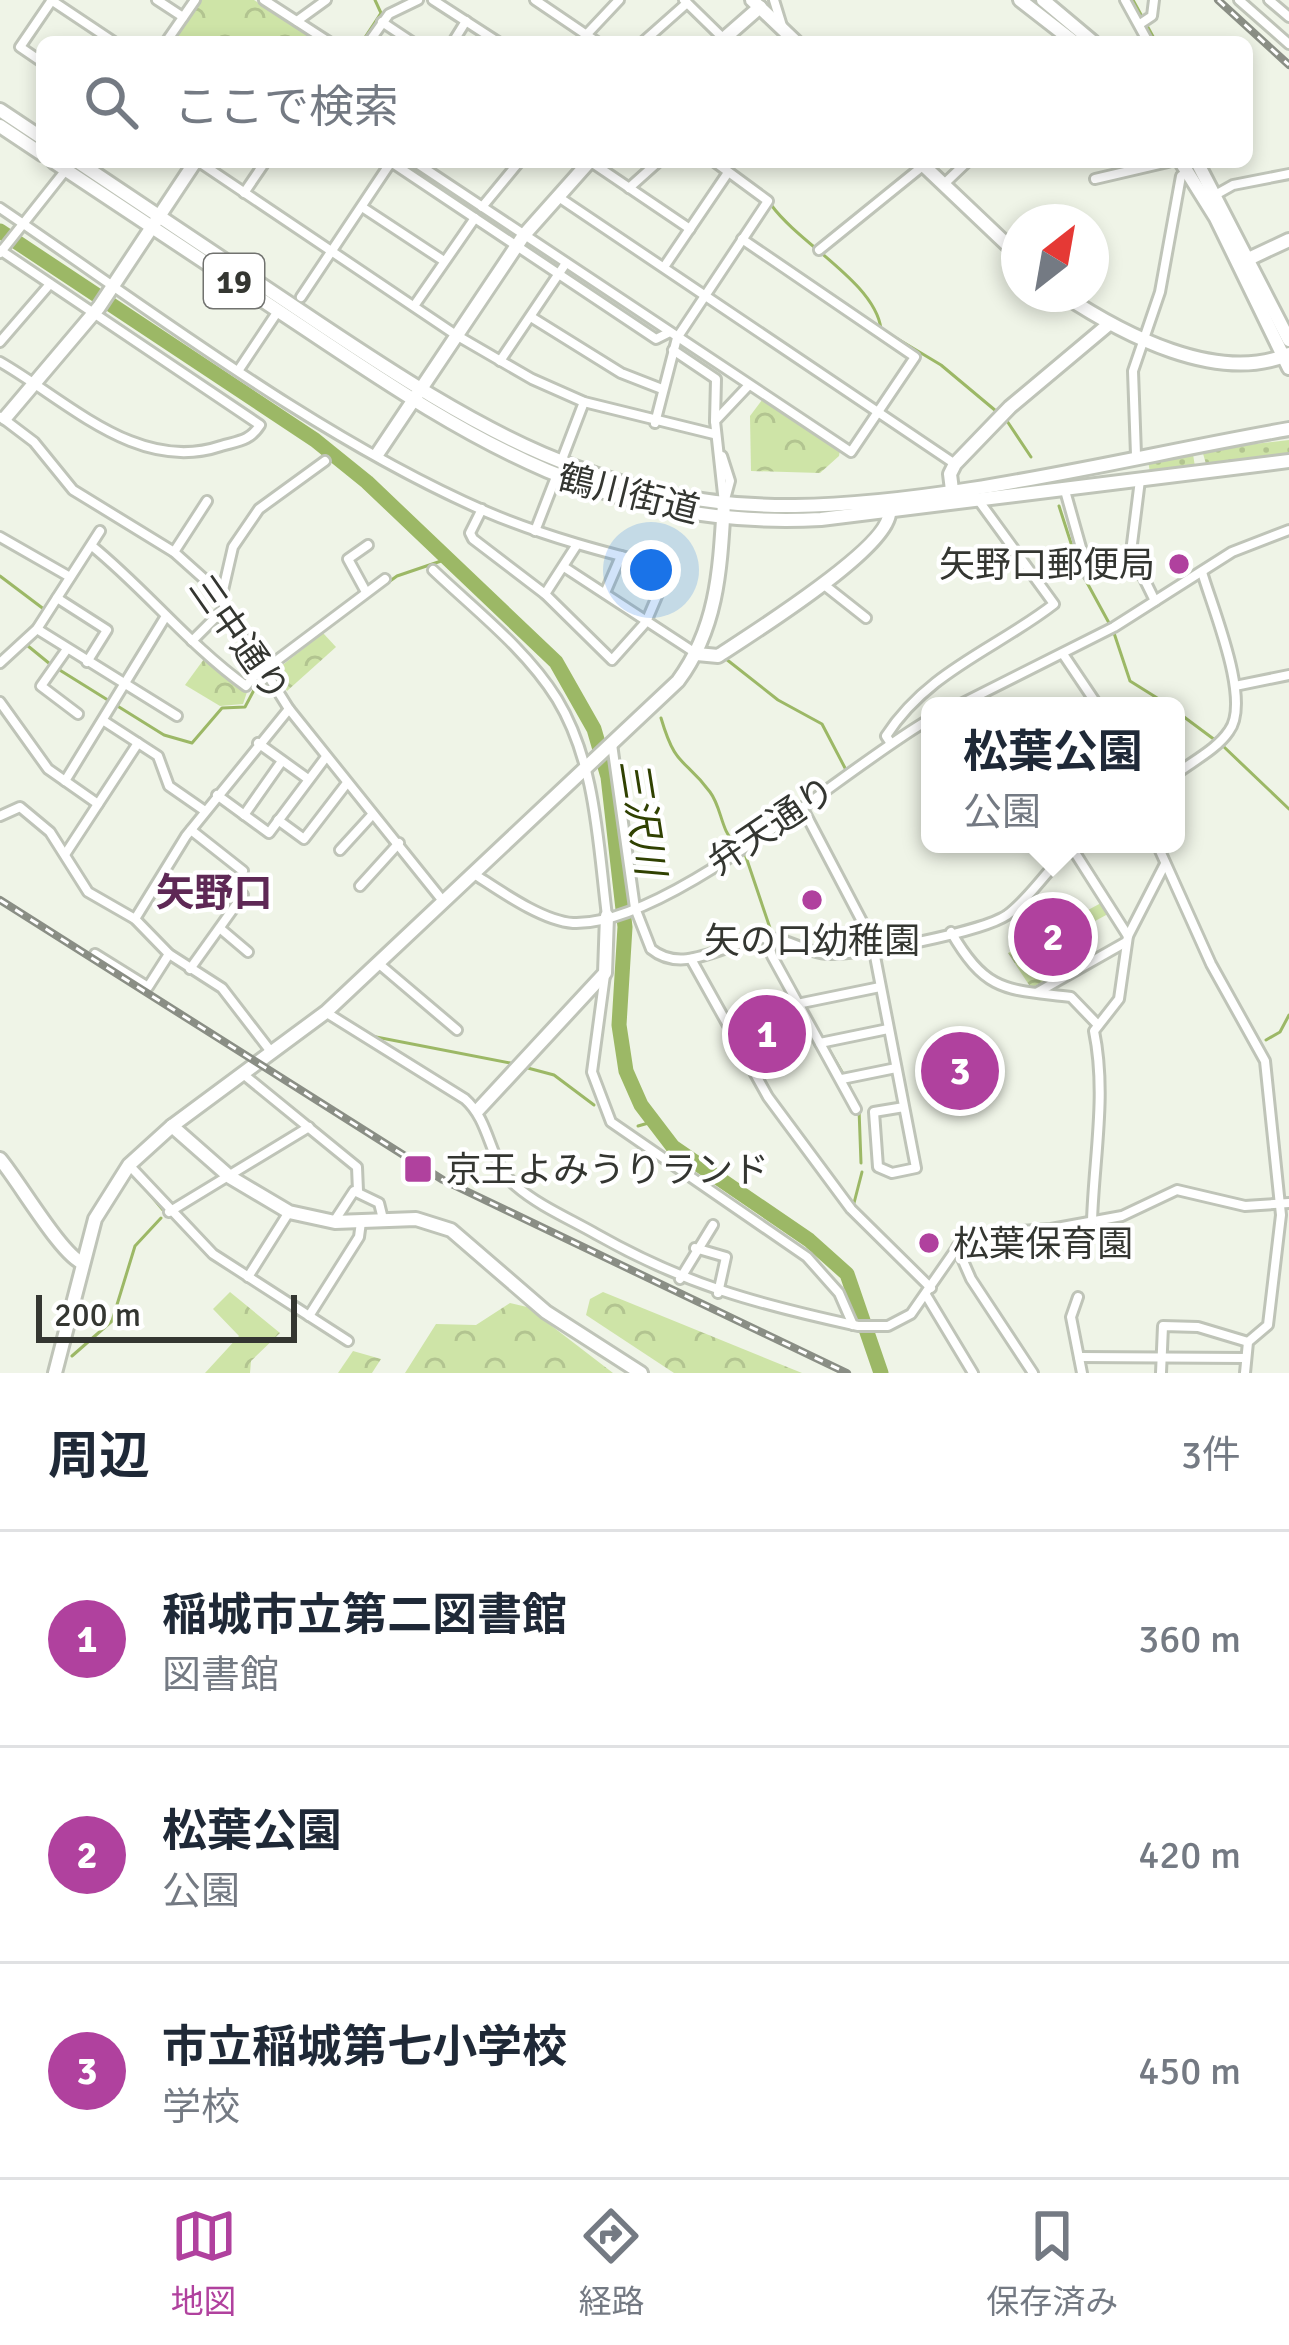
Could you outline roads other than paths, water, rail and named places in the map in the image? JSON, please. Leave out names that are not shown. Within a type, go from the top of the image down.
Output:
[{"type":"main road","points":[[1021,0],[1066,36]]},
{"type":"main road","points":[[1043,0],[1086,36]]},
{"type":"main road","points":[[728,36],[756,4],[790,36]]},
{"type":"main road","points":[[0,110],[36,134]]},
{"type":"main road","points":[[0,126],[36,150]]},
{"type":"main road","name":"鶴川街道","points":[[72,168],[494,449],[558,471],[723,510],[800,520],[890,511],[1107,461],[1289,430]]},
{"type":"main road","points":[[3,417],[96,310],[193,168]]},
{"type":"main road","points":[[378,453],[520,240],[584,168]]},
{"type":"main road","points":[[926,168],[1001,239]]},
{"type":"main road","points":[[1190,168],[1289,340]]},
{"type":"main road","points":[[1090,312],[1144,339],[1222,362],[1259,365],[1287,359],[1216,194],[1191,168]]},
{"type":"main road","name":"鶴川街道","points":[[155,221],[278,311],[416,395]]},
{"type":"main road","points":[[1245,261],[1289,240]]},
{"type":"main road","points":[[953,495],[955,464],[1010,407],[1109,324]]},
{"type":"main road","points":[[1143,454],[1196,451],[1202,464],[1190,475]]},
{"type":"main road","points":[[1107,461],[1100,468],[1102,477],[1140,480]]},
{"type":"main road","name":"鶴川街道","points":[[723,510],[953,495],[978,498],[1289,461]]},
{"type":"main road","points":[[55,1373],[103,1200],[129,1165],[172,1126],[326,1012],[671,688],[697,654],[715,603],[723,510]]},
{"type":"main road","points":[[697,654],[722,654],[822,583],[886,531],[890,511]]},
{"type":"main road","points":[[478,1110],[605,974],[608,916]]},
{"type":"main road","points":[[172,1126],[230,1178],[289,1212],[335,1222],[416,1219],[452,1230],[546,1312],[641,1373]]},
{"type":"main road","points":[[3,1169],[41,1210],[62,1252],[83,1263]]},
{"type":"street","points":[[36,58],[20,47],[52,0],[105,36]]},
{"type":"street","points":[[157,0],[183,17]]},
{"type":"street","points":[[170,36],[195,0]]},
{"type":"street","points":[[264,0],[319,36]]},
{"type":"street","points":[[297,21],[326,0]]},
{"type":"street","points":[[373,36],[382,22],[418,0]]},
{"type":"street","points":[[433,0],[489,36]]},
{"type":"street","points":[[450,11],[457,0]]},
{"type":"street","points":[[535,0],[590,36]]},
{"type":"street","points":[[587,34],[619,0]]},
{"type":"street","points":[[774,0],[782,28]]},
{"type":"street","points":[[1125,0],[1144,22],[1147,36]]},
{"type":"street","points":[[1144,22],[1154,0]]},
{"type":"street","points":[[1239,0],[1289,44]]},
{"type":"street","points":[[1269,0],[1289,17]]},
{"type":"street","points":[[650,36],[685,2],[719,36]]},
{"type":"street","points":[[457,36],[466,21]]},
{"type":"street","points":[[382,22],[403,36]]},
{"type":"street","points":[[0,362],[143,448],[203,452],[250,439],[260,424],[2,250],[63,168]]},
{"type":"street","points":[[206,168],[500,361],[584,402],[714,434]]},
{"type":"street","points":[[244,193],[261,168]]},
{"type":"street","points":[[301,297],[387,168]]},
{"type":"street","points":[[418,168],[487,226],[566,263],[851,452],[915,357],[742,239]]},
{"type":"street","points":[[419,168],[494,216],[559,274],[656,339],[673,335],[705,296],[768,201],[721,168]]},
{"type":"street","points":[[481,207],[510,168]]},
{"type":"street","points":[[599,168],[690,229]]},
{"type":"street","points":[[629,188],[651,168]]},
{"type":"street","points":[[818,250],[917,168]]},
{"type":"street","points":[[943,184],[960,168]]},
{"type":"street","points":[[1095,179],[1142,168]]},
{"type":"street","points":[[1143,454],[1130,393],[1160,292],[1180,176],[1186,168]]},
{"type":"street","points":[[664,267],[727,174]]},
{"type":"street","points":[[1216,194],[1289,174]]},
{"type":"street","points":[[556,195],[955,464]]},
{"type":"street","points":[[362,207],[444,261]]},
{"type":"street","points":[[0,208],[311,417],[482,509],[577,546],[669,568],[646,622],[612,660],[544,594],[472,539],[470,533],[482,509]]},
{"type":"street","points":[[487,226],[494,216]]},
{"type":"street","points":[[414,306],[475,218]]},
{"type":"street","points":[[500,361],[566,263]]},
{"type":"street","points":[[0,342],[50,284]]},
{"type":"street","points":[[240,368],[278,311]]},
{"type":"street","points":[[531,317],[621,373],[662,388]]},
{"type":"street","points":[[655,423],[673,335]]},
{"type":"street","points":[[673,350],[716,379],[714,434],[730,481],[723,510]]},
{"type":"street","points":[[715,421],[749,385]]},
{"type":"street","points":[[535,531],[584,402]]},
{"type":"street","name":"三中通り","points":[[3,417],[34,442],[74,490],[173,552],[223,603],[289,709],[443,901]]},
{"type":"street","points":[[192,640],[223,603],[233,547],[259,509],[325,461]]},
{"type":"street","points":[[1140,480],[1131,552],[1155,601]]},
{"type":"street","points":[[1064,487],[1089,576]]},
{"type":"street","points":[[890,742],[886,736],[905,709],[986,643],[1021,629],[1054,604],[978,498]]},
{"type":"street","points":[[173,552],[207,500]]},
{"type":"street","points":[[975,697],[1063,654],[1266,535],[1289,530]]},
{"type":"street","points":[[0,663],[37,629],[100,531]]},
{"type":"street","points":[[0,537],[70,577]]},
{"type":"street","points":[[365,592],[348,560],[368,545]]},
{"type":"street","points":[[92,546],[146,590],[166,616],[246,686],[385,579]]},
{"type":"street","points":[[544,594],[577,546]]},
{"type":"street","points":[[604,593],[621,556]]},
{"type":"street","points":[[564,567],[697,654]]},
{"type":"street","points":[[433,570],[542,677],[573,730],[588,767],[608,916]]},
{"type":"street","points":[[1185,767],[1219,742],[1234,722],[1235,686],[1202,572]]},
{"type":"street","points":[[822,583],[866,618]]},
{"type":"street","points":[[57,598],[107,630],[87,662]]},
{"type":"street","points":[[65,782],[166,616]]},
{"type":"street","points":[[37,629],[177,716]]},
{"type":"street","points":[[67,649],[41,686],[78,714]]},
{"type":"street","points":[[1063,654],[1092,697]]},
{"type":"street","points":[[1235,686],[1289,675]]},
{"type":"street","points":[[0,702],[48,769],[98,804]]},
{"type":"street","points":[[136,920],[190,830],[289,709]]},
{"type":"street","points":[[104,721],[158,756],[170,786],[205,811]]},
{"type":"street","name":"弁天通り","points":[[473,874],[566,922],[635,908],[803,809],[890,742],[921,724]]},
{"type":"street","points":[[66,853],[138,743]]},
{"type":"street","points":[[258,743],[308,779]]},
{"type":"street","points":[[611,746],[635,908],[651,949],[691,959],[767,938],[825,954],[875,950],[951,932],[1006,915],[1047,867],[1066,853]]},
{"type":"street","points":[[218,795],[269,832],[326,757]]},
{"type":"street","points":[[244,815],[282,761]]},
{"type":"street","points":[[278,820],[304,839],[346,783]]},
{"type":"street","points":[[0,815],[20,807],[66,853],[88,892],[136,920],[169,954],[229,994],[273,1054]]},
{"type":"street","points":[[803,809],[875,950],[916,1168],[892,1173],[878,1167],[874,1112],[904,1107]]},
{"type":"street","points":[[340,850],[372,815]]},
{"type":"street","points":[[190,830],[243,871]]},
{"type":"street","points":[[360,886],[399,843]]},
{"type":"street","points":[[1079,853],[1127,939]]},
{"type":"street","points":[[1161,853],[1226,994],[1265,1061],[1277,1202],[1275,1293],[1268,1325],[1248,1342],[1245,1373]]},
{"type":"street","points":[[1092,1221],[1093,1154],[1103,1091],[1094,1031],[1119,999],[1127,939],[1165,864]]},
{"type":"street","points":[[190,969],[243,895]]},
{"type":"street","points":[[222,930],[248,952]]},
{"type":"street","points":[[951,932],[969,961],[996,984],[1024,995],[1080,1000],[1098,1025]]},
{"type":"street","points":[[767,938],[796,1004],[856,1109]]},
{"type":"street","points":[[1037,993],[1127,939]]},
{"type":"street","points":[[95,955],[148,987],[169,954]]},
{"type":"street","points":[[691,959],[768,1097],[850,1208],[929,1291],[973,1373]]},
{"type":"street","points":[[378,963],[457,1030]]},
{"type":"street","points":[[605,974],[592,1072],[611,1123],[807,1258],[839,1293],[856,1325]]},
{"type":"street","points":[[796,1004],[880,987]]},
{"type":"street","points":[[326,1012],[478,1110],[496,1159],[514,1185],[680,1280],[856,1325],[878,1328],[910,1314],[957,1247],[977,1234],[1122,1216],[1177,1190],[1245,1206],[1289,1202]]},
{"type":"street","points":[[820,1042],[889,1029]]},
{"type":"street","points":[[842,1079],[896,1068]]},
{"type":"street","points":[[243,1074],[357,1166],[358,1191]]},
{"type":"street","points":[[169,1212],[309,1126]]},
{"type":"street","points":[[129,1165],[213,1254],[348,1341]]},
{"type":"street","points":[[335,1222],[350,1193],[358,1191],[379,1203],[383,1219]]},
{"type":"street","points":[[248,1277],[289,1212]]},
{"type":"street","points":[[309,1316],[359,1237],[361,1222]]},
{"type":"street","points":[[680,1280],[695,1248],[713,1225]]},
{"type":"street","points":[[957,1247],[970,1279],[1033,1373]]},
{"type":"street","points":[[695,1248],[726,1257],[718,1292]]},
{"type":"street","points":[[1275,1293],[1289,1300]]},
{"type":"street","points":[[1078,1298],[1071,1317],[1082,1373]]},
{"type":"street","points":[[1161,1373],[1163,1326],[1198,1327],[1248,1342]]},
{"type":"street","points":[[1079,1357],[1246,1358]]},
{"type":"waterway","points":[[366,36],[381,13],[375,0]]},
{"type":"waterway","points":[[1133,0],[1153,36]]},
{"type":"waterway","points":[[772,206],[852,280],[876,312],[881,329],[941,365],[996,411]]},
{"type":"waterway","name":"三沢川","points":[[0,231],[315,440],[367,482],[556,662],[594,729],[608,777],[625,927],[619,1025],[626,1071],[641,1105],[673,1147],[809,1240],[847,1274],[881,1373]]},
{"type":"waterway","points":[[1007,421],[1031,457]]},
{"type":"waterway","points":[[1059,506],[1079,568],[1109,623]]},
{"type":"waterway","points":[[58,669],[164,735],[192,743],[222,708],[245,707],[262,675],[362,601],[397,576],[447,559]]},
{"type":"waterway","points":[[0,576],[45,610]]},
{"type":"waterway","points":[[1114,633],[1130,681],[1156,697]]},
{"type":"waterway","points":[[28,646],[50,664]]},
{"type":"waterway","points":[[726,659],[778,700],[822,724],[845,768]]},
{"type":"waterway","points":[[661,718],[676,755],[710,792],[736,846]]},
{"type":"waterway","points":[[1185,718],[1223,746],[1289,809]]},
{"type":"waterway","points":[[745,854],[771,931]]},
{"type":"waterway","points":[[1266,1040],[1280,1032],[1289,1015]]},
{"type":"waterway","points":[[371,1036],[515,1064]]},
{"type":"waterway","points":[[828,1048],[842,1072]]},
{"type":"waterway","points":[[524,1067],[554,1075],[594,1105]]},
{"type":"waterway","points":[[849,1085],[855,1100]]},
{"type":"waterway","points":[[859,1109],[861,1163]]},
{"type":"waterway","points":[[638,1126],[652,1122]]},
{"type":"waterway","points":[[854,1203],[862,1172]]},
{"type":"waterway","points":[[137,1179],[163,1210]]},
{"type":"waterway","points":[[72,1356],[112,1321],[135,1246],[161,1218]]},
{"type":"waterway","points":[[932,1297],[977,1373]]},
{"type":"railway","points":[[1218,0],[1289,65]]},
{"type":"railway","points":[[0,900],[443,1180],[847,1373]]},
{"type":"place","name":"矢野口郵便局","points":[[1179,564]]},
{"type":"place","name":"矢の口幼稚園","points":[[812,900]]},
{"type":"place","name":"松葉公園","points":[[1053,937]]},
{"type":"place","name":"稲城市立第二図書館","points":[[767,1034]]},
{"type":"place","name":"市立稲城第七小学校","points":[[960,1071]]},
{"type":"place","name":"京王よみうりランド","points":[[418,1169]]},
{"type":"place","name":"松葉保育園","points":[[929,1243]]},
{"type":"district","name":"矢野口","points":[[214,892]]}]
